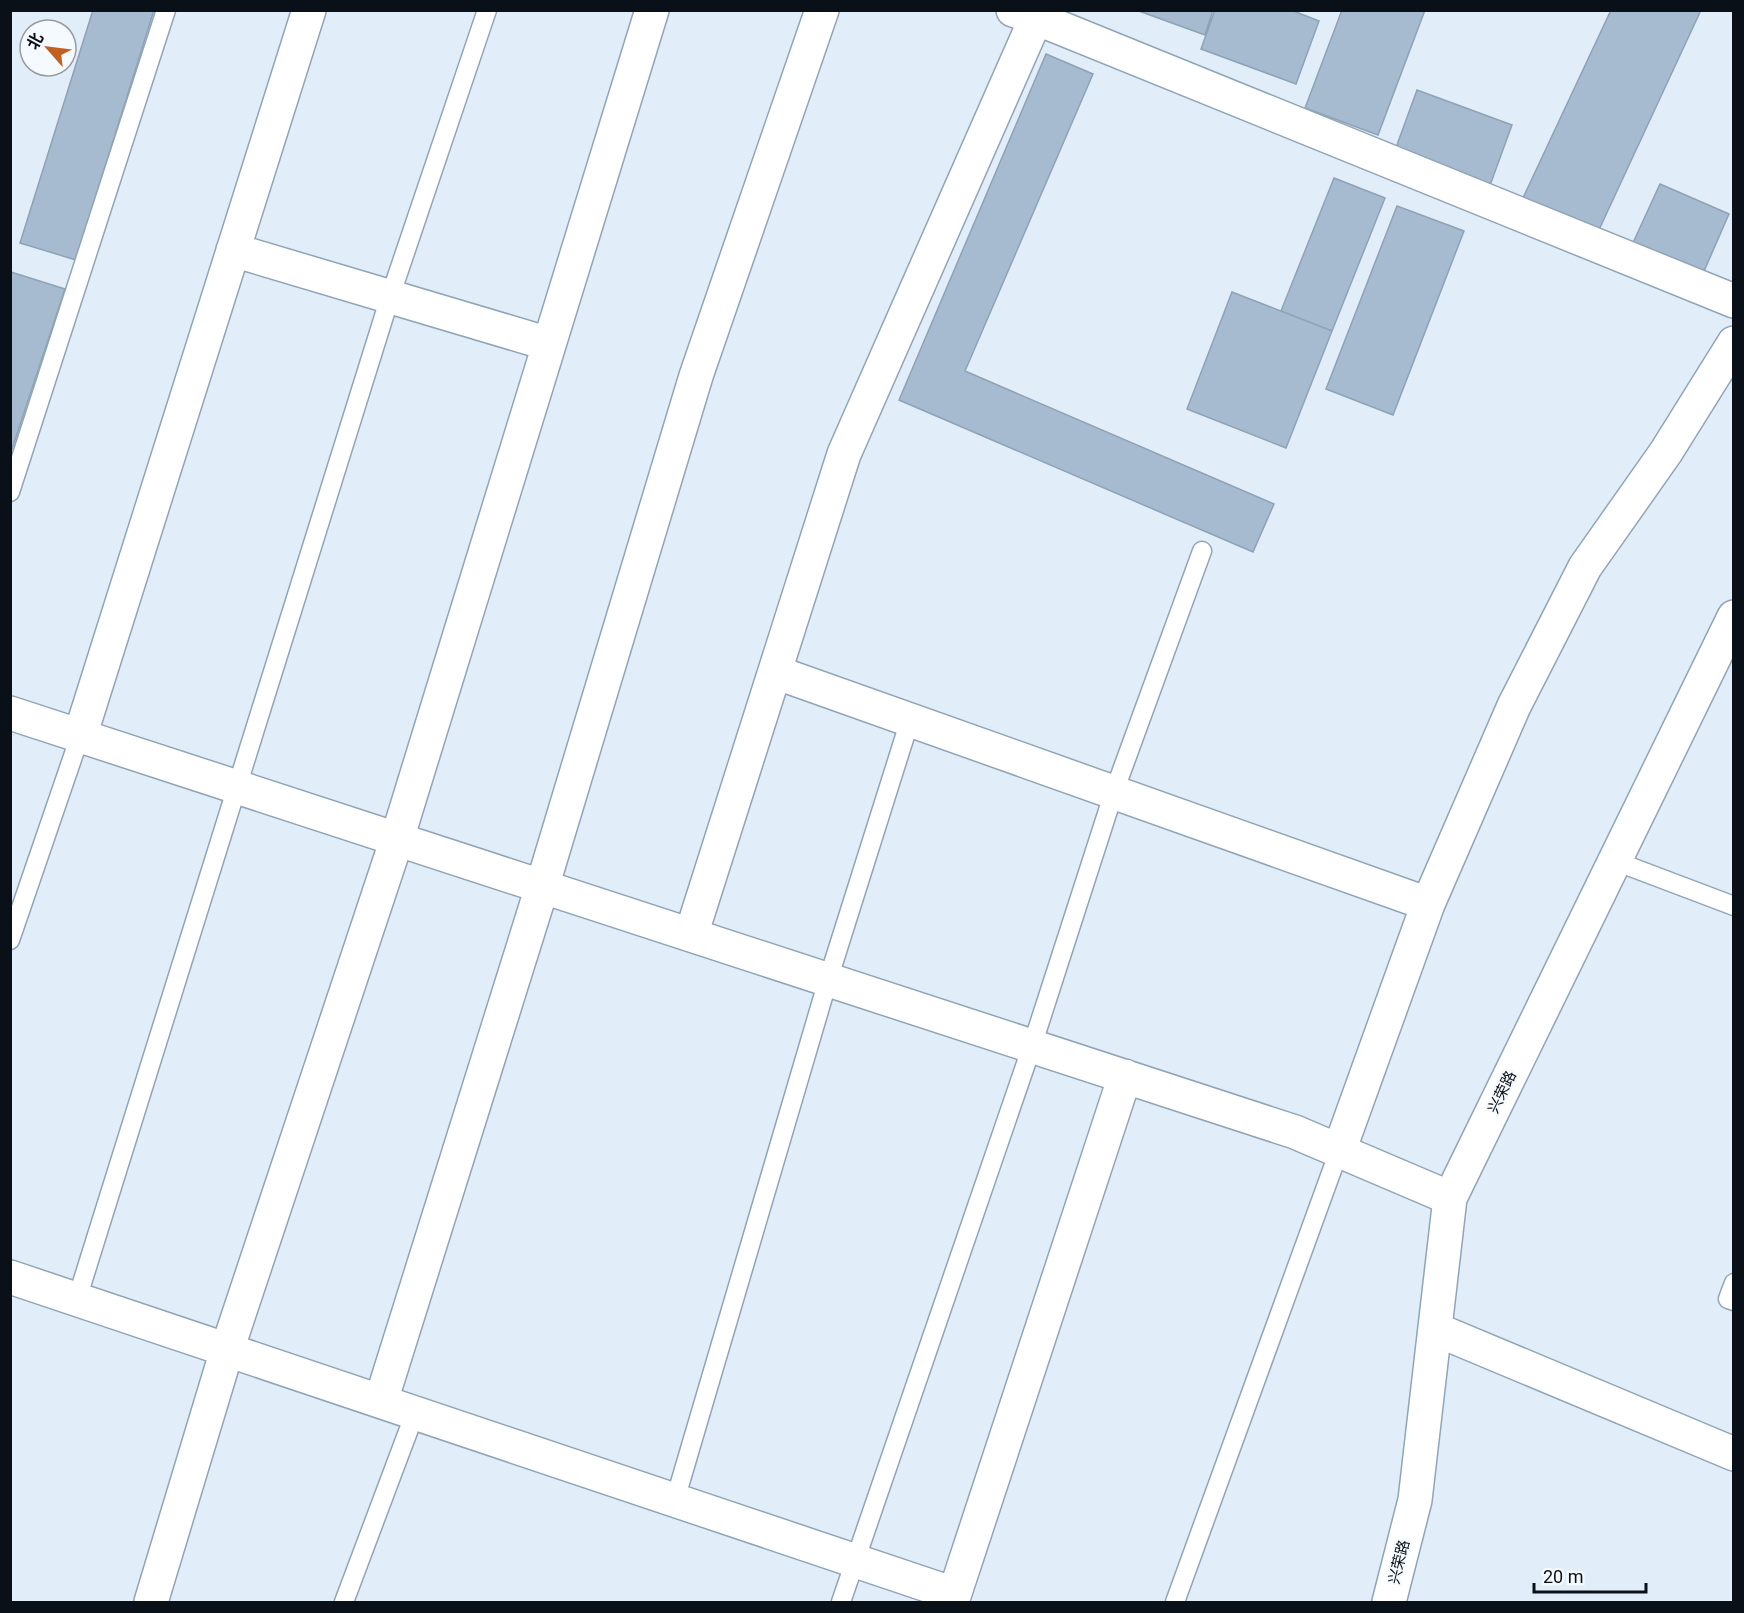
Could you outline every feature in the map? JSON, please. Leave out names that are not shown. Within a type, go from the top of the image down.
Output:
[{"type":"street","points":[[80,736],[309,10]]},
{"type":"street","points":[[151,1602],[226,1350],[397,840],[652,10]]},
{"type":"street","points":[[381,1401],[542,886],[696,376],[822,10]]},
{"type":"street","points":[[691,935],[844,454],[1025,14],[1734,301]]},
{"type":"street","points":[[233,250],[549,344]]},
{"type":"street","points":[[1339,1151],[1428,904],[1514,706],[1585,567],[1666,452],[1734,343]]},
{"type":"street","name":"兴荣路","points":[[1389,1602],[1415,1500],[1450,1198],[1734,617]]},
{"type":"street","points":[[775,672],[1428,904]]},
{"type":"street","points":[[10,714],[1295,1132],[1450,1198]]},
{"type":"street","points":[[10,1277],[855,1561],[953,1598],[1125,1076]]},
{"type":"street","points":[[1434,1329],[1734,1454]]},
{"type":"lane","points":[[10,492],[166,10]]},
{"type":"lane","points":[[77,1299],[235,787],[390,297],[487,10]]},
{"type":"lane","points":[[841,1602],[1032,1046],[1114,792],[1202,551]]},
{"type":"lane","points":[[675,1500],[828,980],[910,720]]},
{"type":"lane","points":[[10,940],[80,736]]},
{"type":"lane","points":[[1615,861],[1734,906]]},
{"type":"lane","points":[[1175,1602],[1339,1151]]},
{"type":"lane","points":[[1734,1283],[1728,1299],[1734,1301]]},
{"type":"lane","points":[[344,1602],[415,1413]]},
{"type":"building","points":[[93,10],[154,10],[76,260],[20,243],[72,78],[78,78],[78,58]]},
{"type":"building","points":[[1136,10],[1213,10],[1205,35]]},
{"type":"building","points":[[1215,10],[1291,10],[1319,21],[1296,84],[1201,49]]},
{"type":"building","points":[[1342,10],[1425,10],[1378,135],[1305,108]]},
{"type":"building","points":[[1611,10],[1701,10],[1597,234],[1522,200]]},
{"type":"building","points":[[1046,54],[1093,74],[965,371],[1274,504],[1253,552],[899,400]]},
{"type":"building","points":[[1417,90],[1512,125],[1489,188],[1394,153]]},
{"type":"building","points":[[1334,178],[1385,198],[1332,331],[1281,311]]},
{"type":"building","points":[[1660,184],[1729,214],[1701,278],[1631,247]]},
{"type":"building","points":[[1397,206],[1464,231],[1393,415],[1326,389]]},
{"type":"building","points":[[10,272],[65,289],[10,455]]},
{"type":"building","points":[[1232,292],[1332,331],[1286,448],[1187,409]]}]
